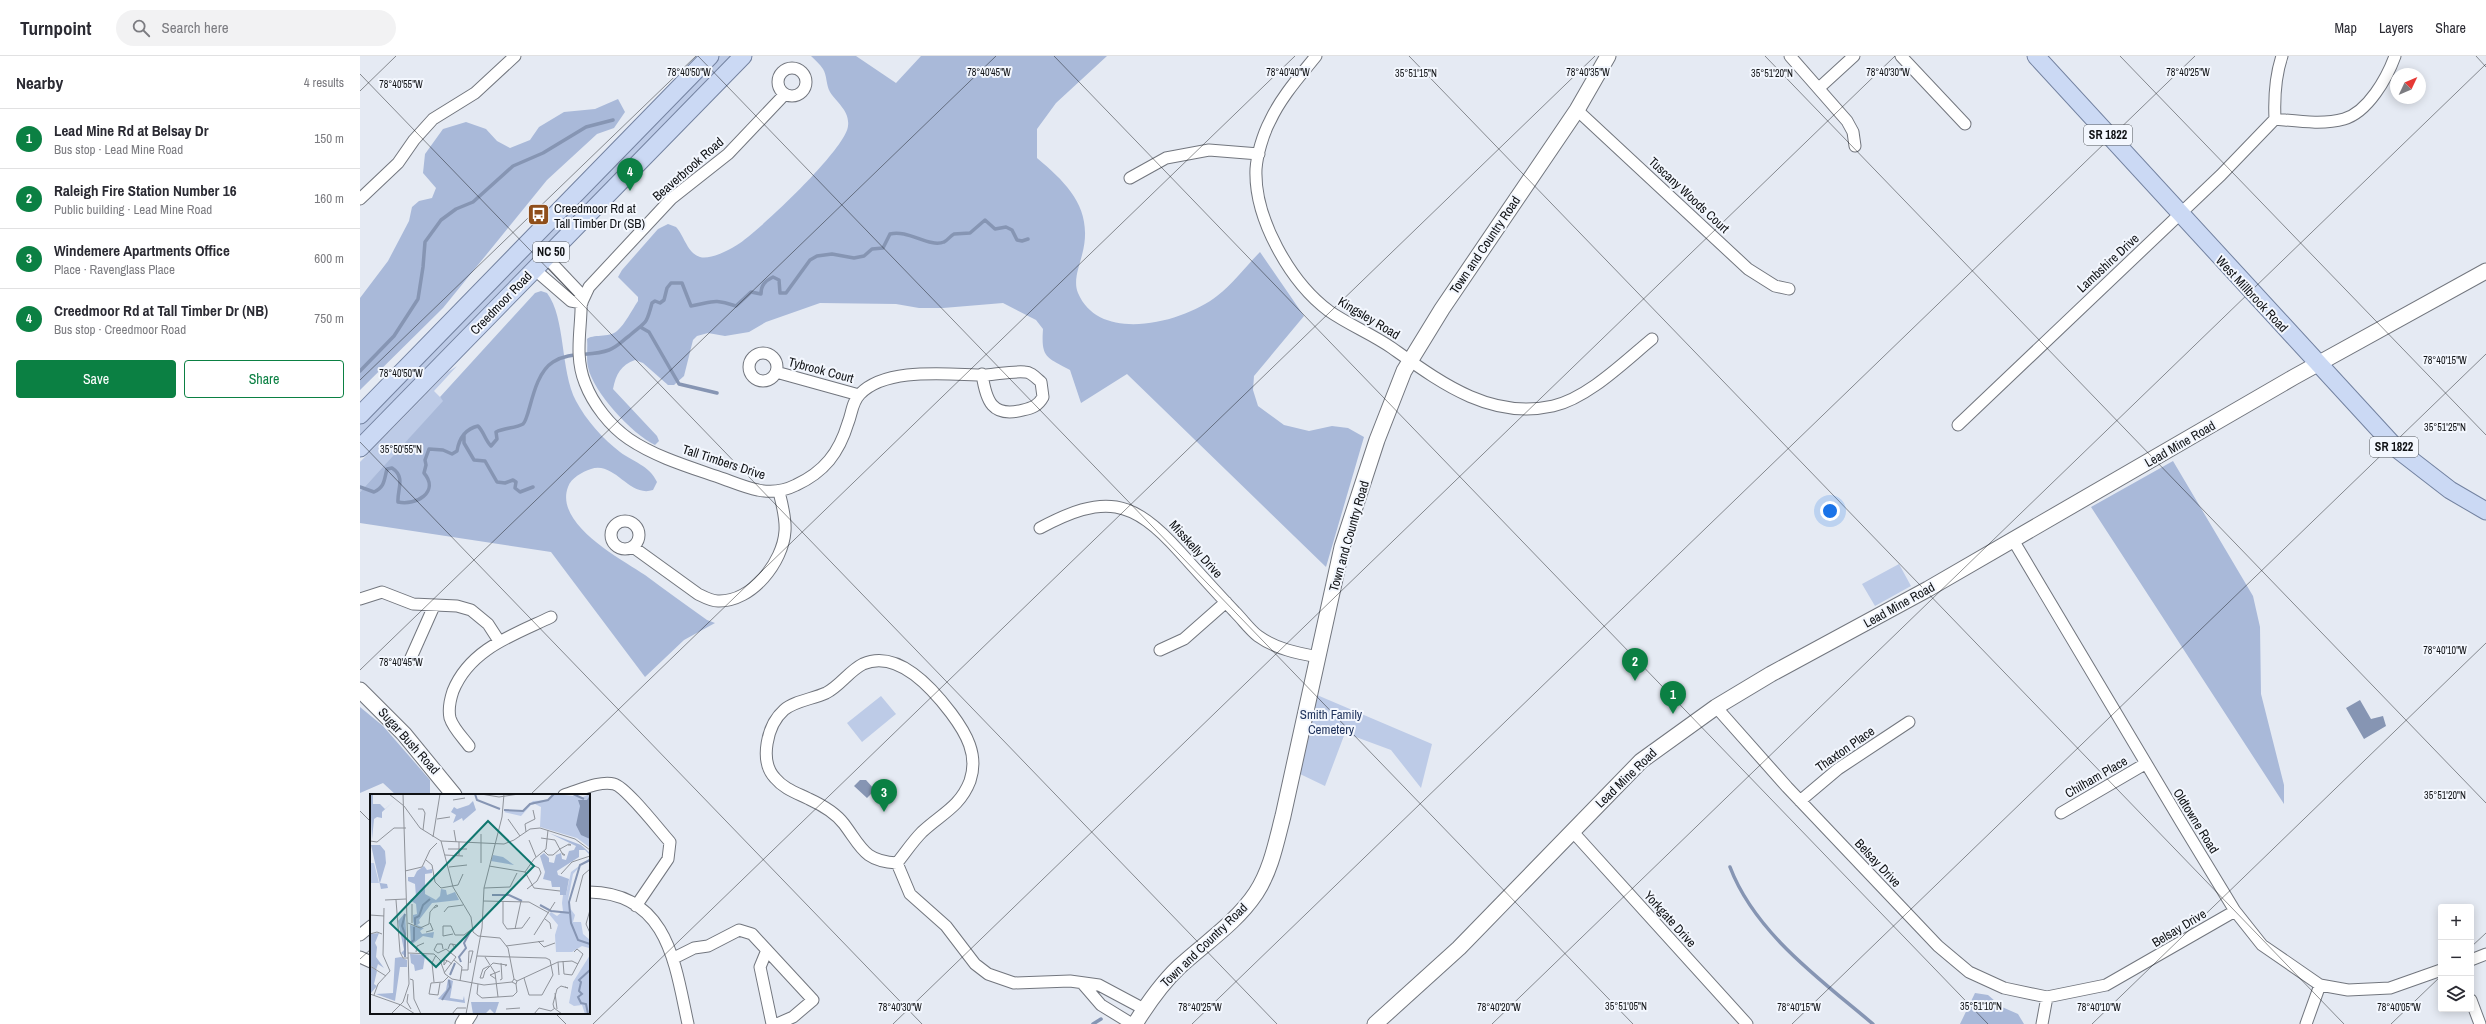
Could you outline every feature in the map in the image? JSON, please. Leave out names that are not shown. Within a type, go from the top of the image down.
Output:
[{"type":"main road","name":"Creedmoor Road","points":[[360,415],[710,56]]},
{"type":"main road","name":"Creedmoor Road","points":[[360,448],[743,56]]},
{"type":"main road","name":"Town and Country Road","points":[[1133,1024],[1170,976],[1247,904],[1263,880],[1274,854],[1342,547],[1377,440],[1409,360],[1577,110],[1608,56]]},
{"type":"main road","name":"West Millbrook Road","points":[[2036,56],[2179,214],[2397,450],[2450,490],[2486,511]]},
{"type":"main road","name":"Lead Mine Road","points":[[1375,1024],[1459,948],[1641,761],[1716,706],[2014,540],[2318,364],[2486,271]]},
{"type":"main road","name":"Sugar Bush Road","points":[[360,690],[404,734],[453,794]]},
{"type":"main road","points":[[463,1024],[469,1014]]},
{"type":"street","points":[[360,199],[398,163],[414,140],[433,119],[475,93],[515,56]]},
{"type":"street","name":"Kingsley Road","points":[[1316,56],[1293,85],[1270,121],[1259,154],[1256,170],[1261,202],[1275,245],[1297,280],[1327,310],[1480,402],[1507,408],[1531,409],[1554,406],[1576,396],[1603,379],[1652,339]]},
{"type":"street","points":[[1790,56],[1847,121],[1853,132],[1855,146]]},
{"type":"street","points":[[1819,88],[1854,56]]},
{"type":"street","points":[[1901,56],[1965,124]]},
{"type":"street","points":[[2282,56],[2277,72],[2274,96],[2275,119],[2329,121],[2344,119],[2357,112],[2379,89],[2390,71],[2395,56]]},
{"type":"street","name":"Beaverbrook Road","points":[[582,303],[589,287],[671,199],[728,154],[785,94]]},
{"type":"street","name":"Tuscany Woods Court","points":[[1577,110],[1748,269],[1774,286],[1789,289]]},
{"type":"street","name":"Lambshire Drive","points":[[1958,425],[2179,214],[2275,119]]},
{"type":"street","points":[[1130,178],[1166,158],[1209,150],[1259,154]]},
{"type":"street","points":[[540,263],[572,301],[582,303]]},
{"type":"street","name":"Tall Timbers Drive","points":[[540,263],[575,286],[581,294],[582,303],[578,352],[579,367],[591,397],[616,427],[628,438],[661,456],[758,490],[779,492],[796,485],[826,466],[841,443],[853,405],[859,395],[876,383],[904,376],[1026,372],[1041,382],[1043,397],[1039,404],[1032,408],[1011,413],[1001,412],[993,407],[987,399],[982,374]]},
{"type":"street","name":"Tybrook Court","points":[[776,372],[859,395]]},
{"type":"street","points":[[633,547],[698,594],[718,601],[738,596],[761,581],[771,569],[778,555],[785,531],[779,492]]},
{"type":"street","name":"Misskelly Drive","points":[[1040,528],[1072,512],[1092,508],[1111,506],[1137,512],[1160,530],[1258,636],[1271,644],[1288,651],[1318,658]]},
{"type":"street","name":"Oldtowne Road","points":[[2014,540],[2145,764],[2235,911],[2262,944],[2320,985],[2348,990],[2390,988],[2438,971]]},
{"type":"street","points":[[360,599],[382,592],[413,604],[457,606],[471,610],[488,624],[499,641]]},
{"type":"street","points":[[1160,650],[1184,639],[1226,602]]},
{"type":"street","points":[[410,660],[434,606]]},
{"type":"street","points":[[469,746],[450,720],[449,708],[456,684],[474,659],[499,641],[551,617]]},
{"type":"street","points":[[874,661],[892,663],[904,668],[929,688],[960,725],[972,752],[970,780],[957,805],[921,833],[897,863],[874,860],[864,852],[834,813],[784,787],[774,777],[768,764],[766,748],[769,736],[784,711],[829,692],[862,665],[874,661]]},
{"type":"street","name":"Belsay Drive","points":[[1716,706],[1800,801],[1938,946],[1970,972],[2004,988],[2047,997],[2106,985],[2235,911]]},
{"type":"street","name":"Thaxton Place","points":[[1800,801],[1838,769],[1909,722]]},
{"type":"street","name":"Chilham Place","points":[[2061,813],[2145,764]]},
{"type":"street","points":[[568,794],[606,783],[616,784],[625,791],[670,842],[668,859],[636,906]]},
{"type":"street","name":"Yorkgate Drive","points":[[1573,832],[1747,1024]]},
{"type":"street","points":[[897,863],[910,894],[946,926],[975,964],[988,974],[1014,984],[1056,981],[1099,985],[1144,1009]]},
{"type":"street","points":[[590,892],[610,894],[636,906],[659,927],[674,958],[688,1024]]},
{"type":"street","points":[[360,935],[370,927]]},
{"type":"street","points":[[674,958],[694,948],[708,946],[739,930],[752,934],[813,1000],[793,1017],[777,1024]]},
{"type":"street","points":[[767,950],[760,966],[772,1024]]},
{"type":"street","points":[[2474,959],[2486,954]]},
{"type":"street","points":[[360,957],[370,962]]},
{"type":"street","points":[[1082,983],[1101,1005],[1133,1024]]},
{"type":"street","points":[[2306,1024],[2320,985]]},
{"type":"street","points":[[2042,1024],[2047,997]]},
{"type":"street","points":[[2474,1008],[2480,1024]]},
{"type":"green space","points":[[718,56],[734,56],[360,439],[360,424]]},
{"type":"green space","points":[[457,366],[434,391],[444,401],[360,492],[360,462],[448,372]]},
{"type":"green space","points":[[1899,564],[1911,586],[1875,606],[1862,584]]},
{"type":"green space","name":"Smith Family Cemetery","points":[[1317,695],[1432,744],[1421,788],[1391,750],[1345,733],[1325,786],[1300,774]]},
{"type":"green space","points":[[881,696],[896,714],[862,742],[847,723]]},
{"type":"shaded area","points":[[811,56],[856,56],[896,83],[921,56],[1107,56],[1056,103],[1037,129],[1037,158],[1059,178],[1076,200],[1085,225],[1085,239],[1076,279],[1078,293],[1089,309],[1104,319],[1123,324],[1143,324],[1164,320],[1184,314],[1217,296],[1260,252],[1304,316],[1254,376],[1253,390],[1258,406],[1284,425],[1309,431],[1332,426],[1348,428],[1364,437],[1326,567],[1127,374],[1081,403],[1070,370],[1050,359],[1044,351],[1043,329],[1036,320],[1003,303],[943,308],[919,308],[896,304],[820,303],[766,322],[749,332],[725,336],[708,333],[697,336],[693,340],[684,376],[674,385],[668,385],[643,363],[635,360],[623,367],[616,379],[613,389],[657,436],[659,441],[655,445],[646,440],[625,422],[605,400],[597,388],[591,377],[587,360],[587,339],[617,331],[626,321],[638,301],[638,297],[618,277],[622,270],[658,229],[668,224],[679,230],[692,252],[700,257],[704,258],[714,256],[737,245],[763,224],[818,170],[844,137],[848,126],[848,121],[845,112],[830,92],[823,69]]},
{"type":"shaded area","points":[[618,99],[625,112],[614,128],[597,134],[547,180],[443,308],[360,390],[360,298],[388,261],[409,221],[412,207],[419,201],[432,198],[436,188],[423,173],[425,154],[443,129],[466,122],[486,129],[497,141],[510,148],[530,140],[539,127],[564,112],[595,109]]},
{"type":"shaded area","points":[[541,291],[547,293],[557,316],[567,375],[580,408],[595,429],[607,441],[620,452],[650,472],[657,482],[653,490],[644,491],[629,485],[615,474],[607,470],[600,468],[588,470],[574,478],[569,484],[566,501],[571,514],[580,527],[606,550],[645,575],[707,620],[715,623],[684,640],[645,677],[551,552],[360,523],[360,492],[443,401],[440,397],[535,293]]},
{"type":"shaded area","points":[[2173,461],[2253,596],[2260,627],[2261,694],[2284,785],[2284,804],[2091,507]]},
{"type":"shaded area","points":[[2360,700],[2371,719],[2383,716],[2386,726],[2364,739],[2346,708]]},
{"type":"shaded area","points":[[360,707],[383,726],[430,780],[430,794],[395,794],[383,783],[360,793]]},
{"type":"shaded area","points":[[860,780],[866,780],[875,790],[867,798],[854,786]]},
{"type":"shaded area","points":[[1975,993],[1988,995],[2002,1007],[2018,1014],[2024,1024],[1960,1024]]},
{"type":"waterway","points":[[360,371],[394,336],[418,299],[425,242],[441,220],[456,209],[473,202],[513,166],[543,153],[586,127],[613,120]]},
{"type":"waterway","points":[[360,487],[374,492],[378,490],[384,483],[387,469],[392,468],[399,475],[400,480],[398,502],[405,503],[418,500],[428,492],[428,480],[424,473],[426,465],[425,460],[429,449],[443,450],[452,454],[457,451],[459,442],[463,435],[473,427],[478,426],[491,446],[497,439],[496,432],[523,424],[528,414],[540,376],[546,368],[553,362],[566,356],[602,352],[617,346],[647,320],[652,303],[655,301],[660,303],[664,300],[667,288],[671,283],[682,283],[691,306],[717,301],[736,306],[751,292],[761,294],[764,284],[773,277],[779,280],[780,293],[786,293],[810,260],[817,256],[832,254],[854,258],[864,256],[872,249],[883,248],[890,234],[904,234],[932,243],[938,243],[945,241],[954,234],[970,233],[985,220],[995,229],[1006,227],[1012,230],[1017,240],[1022,241],[1028,239]]},
{"type":"waterway","points":[[642,328],[649,332],[679,384],[717,393]]},
{"type":"waterway","points":[[464,434],[464,443],[474,460],[485,461],[497,482],[505,483],[513,480],[516,482],[515,488],[520,492],[533,487]]},
{"type":"waterway","points":[[1730,867],[1741,891],[1756,913],[1791,954],[1873,1024]]},
{"type":"waterway","points":[[1093,1024],[1101,1019]]},
{"type":"place","name":"Creedmoor Rd at Tall Timber Dr (NB)","points":[[630,191]]},
{"type":"place","name":"Creedmoor Rd at Tall Timber Dr (SB)","points":[[539,215]]},
{"type":"place","name":"Raleigh Fire Station Number 16","points":[[1635,681]]},
{"type":"place","name":"Lead Mine Rd at Belsay Dr","points":[[1673,714]]},
{"type":"place","name":"Windemere Apartments Office","points":[[884,812]]}]
